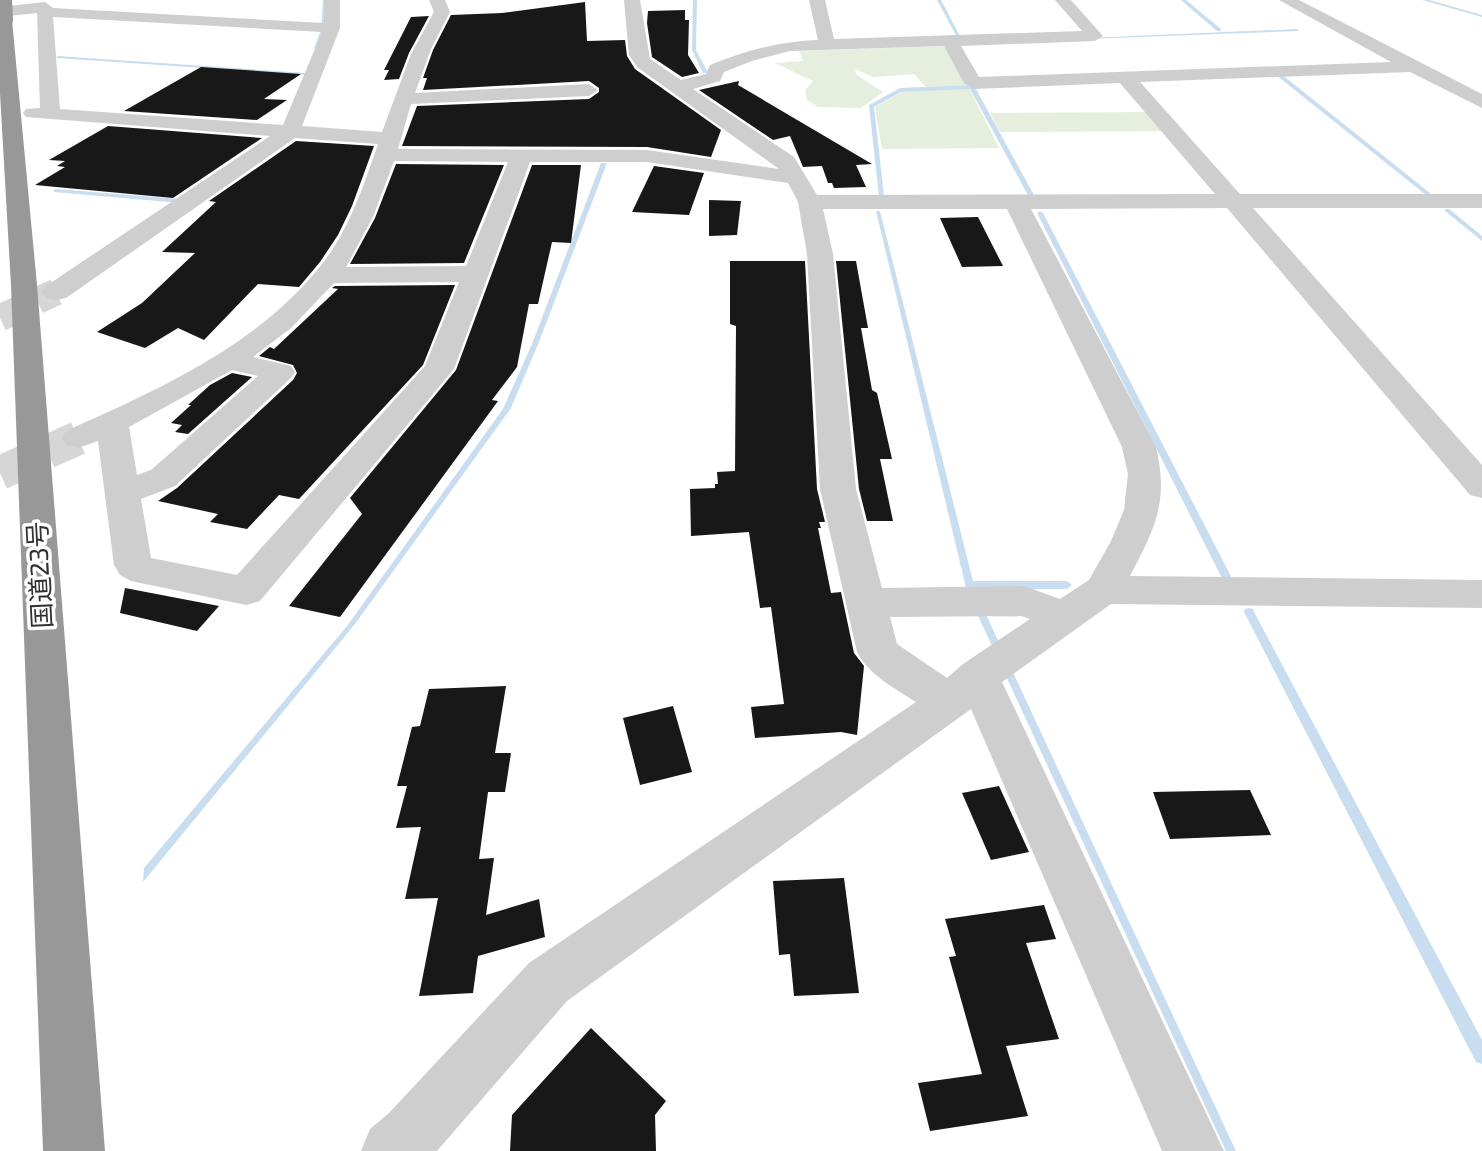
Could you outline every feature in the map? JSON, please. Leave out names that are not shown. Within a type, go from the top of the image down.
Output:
[{"type":"highway","name":"国道23号","points":[[3,0],[2,16],[24,285],[74,1151]]},
{"type":"street","points":[[55,292],[290,132],[326,27],[332,0]]},
{"type":"street","points":[[78,438],[143,409],[227,360],[305,301],[327,275],[369,201],[405,99],[419,78],[420,54],[442,12],[437,0]]},
{"type":"street","points":[[632,0],[638,55],[643,63],[786,162],[803,190],[820,254],[838,489],[878,652],[902,672],[984,674]]},
{"type":"street","points":[[817,0],[827,44]]},
{"type":"street","points":[[678,87],[714,78],[716,69],[770,50],[827,44],[1094,36],[1063,0]]},
{"type":"street","points":[[1287,0],[1417,66],[1474,91],[1482,102]]},
{"type":"street","points":[[2,16],[45,10],[326,27]]},
{"type":"street","points":[[45,10],[41,113],[290,132],[389,147],[507,155],[647,156],[803,190],[1017,203],[1482,201]]},
{"type":"street","points":[[950,41],[973,83],[1417,66]]},
{"type":"street","points":[[112,423],[133,565],[145,571],[246,592],[439,369],[474,274],[507,155],[497,125],[505,74]]},
{"type":"street","points":[[1127,79],[1482,487]]},
{"type":"street","points":[[405,99],[589,90]]},
{"type":"street","points":[[404,1146],[548,982],[1103,590],[1130,541],[1142,510],[1145,474],[1128,424],[1017,203]]},
{"type":"street","points":[[327,275],[474,274]]},
{"type":"street","points":[[122,493],[163,478],[280,372],[227,360]]},
{"type":"street","points":[[1103,590],[1482,594]]},
{"type":"street","points":[[866,603],[1024,601],[1065,617]]},
{"type":"street","points":[[984,674],[1192,1151]]},
{"type":"green space","points":[[949,46],[971,85],[926,87],[914,74],[873,77],[855,69],[857,75],[883,92],[861,108],[818,107],[807,100],[805,90],[813,81],[775,63],[803,61],[799,51]]},
{"type":"green space","points":[[969,88],[999,148],[882,149],[875,107],[902,92]]},
{"type":"green space","points":[[1148,112],[1164,131],[1000,132],[990,113]]},
{"type":"water","points":[[601,163],[607,163],[511,408],[355,624],[143,882],[144,868],[347,626],[503,409],[532,344]]},
{"type":"water","points":[[876,211],[880,211],[976,593],[1236,1151],[1226,1151],[967,592]]},
{"type":"building","points":[[585,2],[587,41],[625,40],[627,56],[635,69],[721,130],[711,157],[647,147],[402,146],[417,106],[589,99],[599,92],[599,88],[589,81],[423,90],[427,78],[423,78],[433,50],[451,15],[502,13]]},
{"type":"building","points":[[685,10],[685,20],[689,20],[688,55],[699,73],[682,77],[652,57],[647,23],[648,11]]},
{"type":"building","points":[[429,16],[409,53],[399,79],[384,80],[389,70],[384,70],[411,17]]},
{"type":"building","points":[[201,67],[301,74],[264,99],[287,100],[257,120],[124,111]]},
{"type":"building","points":[[739,81],[738,85],[872,164],[856,165],[866,187],[834,188],[832,183],[828,183],[822,166],[803,167],[790,136],[773,140],[699,90]]},
{"type":"building","points":[[108,126],[262,138],[173,198],[35,185],[65,167],[57,166],[65,161],[49,160]]},
{"type":"building","points":[[296,141],[374,146],[352,206],[338,235],[299,287],[258,284],[204,340],[178,328],[145,348],[97,332],[142,303],[195,253],[162,252],[216,202],[209,201]]},
{"type":"building","points":[[396,164],[504,165],[464,263],[350,264],[375,218]]},
{"type":"building","points":[[532,165],[581,165],[571,243],[552,242],[538,304],[529,304],[517,367],[492,400],[498,401],[340,617],[289,606],[362,514],[350,498],[456,370]]},
{"type":"building","points":[[654,166],[704,173],[689,215],[632,212]]},
{"type":"building","points":[[709,200],[741,201],[737,235],[709,236]]},
{"type":"building","points":[[978,217],[1003,266],[962,267],[940,218]]},
{"type":"building","points":[[730,261],[805,261],[817,489],[825,522],[819,522],[821,528],[818,528],[831,593],[841,592],[854,653],[864,666],[857,735],[841,732],[755,738],[751,707],[784,704],[771,607],[760,608],[749,532],[691,536],[690,489],[715,488],[715,484],[718,484],[717,472],[735,471],[736,326],[730,324]]},
{"type":"building","points":[[836,261],[856,261],[868,328],[861,328],[872,390],[877,393],[892,459],[880,459],[893,521],[867,521],[859,489]]},
{"type":"building","points":[[455,285],[423,365],[299,499],[279,495],[247,529],[210,522],[218,514],[158,501],[177,488],[293,380],[297,373],[293,365],[259,356],[270,347],[274,349],[338,289],[332,288]]},
{"type":"building","points":[[232,373],[252,377],[188,434],[175,432],[182,425],[171,423],[191,405],[188,405],[210,385]]},
{"type":"building","points":[[125,588],[219,606],[197,631],[120,613]]},
{"type":"building","points":[[506,686],[495,753],[511,753],[505,792],[488,792],[479,859],[494,858],[486,915],[539,899],[545,937],[478,956],[473,993],[419,996],[438,898],[405,899],[421,827],[396,828],[407,786],[397,786],[412,727],[420,726],[429,689]]},
{"type":"building","points":[[673,706],[692,772],[640,785],[623,718]]},
{"type":"building","points":[[999,786],[1029,852],[991,860],[962,793]]},
{"type":"building","points":[[1250,790],[1271,835],[1170,839],[1153,792]]},
{"type":"building","points":[[844,878],[859,993],[794,996],[790,954],[779,955],[773,881]]},
{"type":"building","points":[[1044,905],[1056,939],[1026,943],[1059,1039],[1006,1046],[1028,1116],[930,1131],[918,1083],[982,1074],[949,957],[956,956],[945,919]]},
{"type":"building","points":[[591,1028],[666,1101],[655,1115],[656,1151],[510,1151],[512,1115]]},
{"type":"waterway","points":[[316,48],[323,30],[325,0]]},
{"type":"waterway","points":[[695,0],[694,50],[705,72],[710,72]]},
{"type":"waterway","points":[[939,0],[960,39]]},
{"type":"waterway","points":[[1183,0],[1219,30]]},
{"type":"waterway","points":[[1424,0],[1482,16]]},
{"type":"waterway","points":[[1087,38],[1297,30]]},
{"type":"waterway","points":[[58,57],[306,74]]},
{"type":"waterway","points":[[1278,74],[1428,194]]},
{"type":"waterway","points":[[881,196],[871,106],[900,90],[972,87]]},
{"type":"waterway","points":[[972,87],[1032,197]]},
{"type":"waterway","points":[[972,87],[982,87]]},
{"type":"waterway","points":[[56,191],[180,201]]},
{"type":"waterway","points":[[1447,210],[1482,239]]},
{"type":"waterway","points":[[1040,213],[1231,586]]},
{"type":"waterway","points":[[974,585],[1067,585]]},
{"type":"waterway","points":[[1249,612],[1482,1056]]},
{"type":"tunnel","points":[[0,318],[56,292]]},
{"type":"tunnel","points":[[0,473],[78,438]]}]
